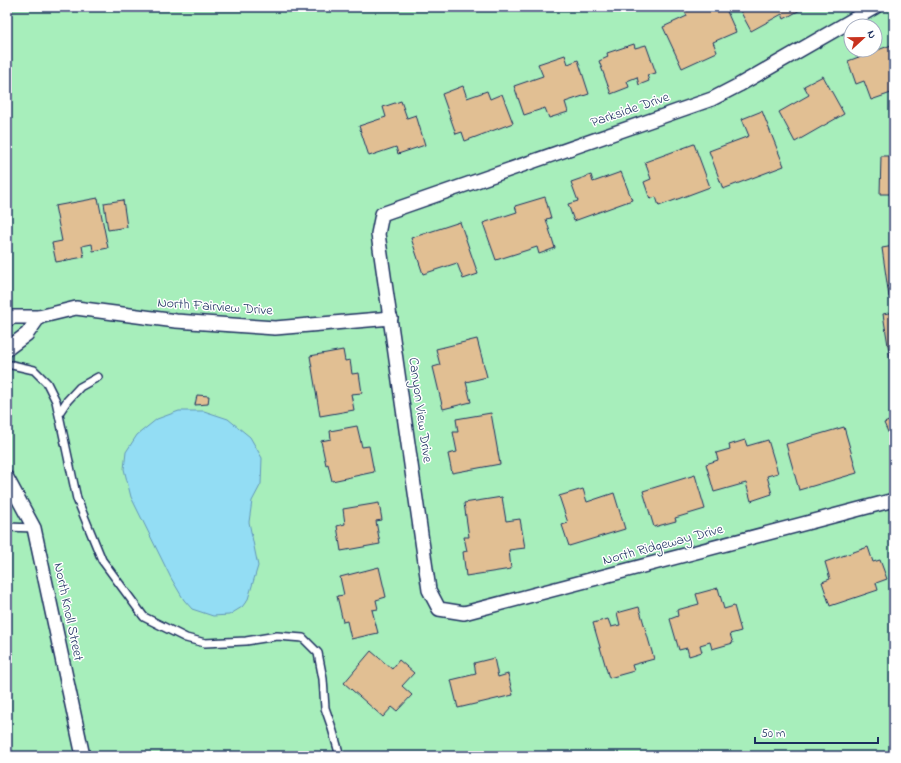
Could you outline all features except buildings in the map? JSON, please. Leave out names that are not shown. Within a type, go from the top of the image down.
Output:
[{"type":"street","name":"Parkside Drive","points":[[382,214],[712,99],[875,7]]},
{"type":"street","name":"Canyon View Drive","points":[[382,214],[378,234],[429,590],[439,609]]},
{"type":"street","name":"North Fairview Drive","points":[[7,320],[13,317],[39,317],[76,308],[176,321],[275,328],[391,318]]},
{"type":"street","points":[[7,349],[27,334],[39,317]]},
{"type":"street","name":"North Knoll Street","points":[[7,479],[34,528],[83,756]]},
{"type":"street","name":"North Ridgeway Drive","points":[[439,609],[464,613],[894,500]]},
{"type":"lane","points":[[12,365],[34,370],[48,383],[56,401],[77,498],[99,553],[102,560],[144,617],[186,638],[205,643],[246,641],[277,636],[303,638],[318,653],[323,679],[325,708],[340,756]]},
{"type":"lane","points":[[59,413],[67,401],[80,387],[98,377]]},
{"type":"lane","points":[[7,527],[34,528]]},
{"type":"green space","points":[[7,7],[894,7],[894,756],[9,756],[7,752]]},
{"type":"water","points":[[179,411],[204,411],[228,419],[250,437],[262,458],[261,484],[252,501],[249,522],[258,566],[248,599],[242,607],[229,615],[213,616],[192,609],[184,600],[171,578],[131,497],[124,469],[126,452],[137,435],[157,419]]}]
